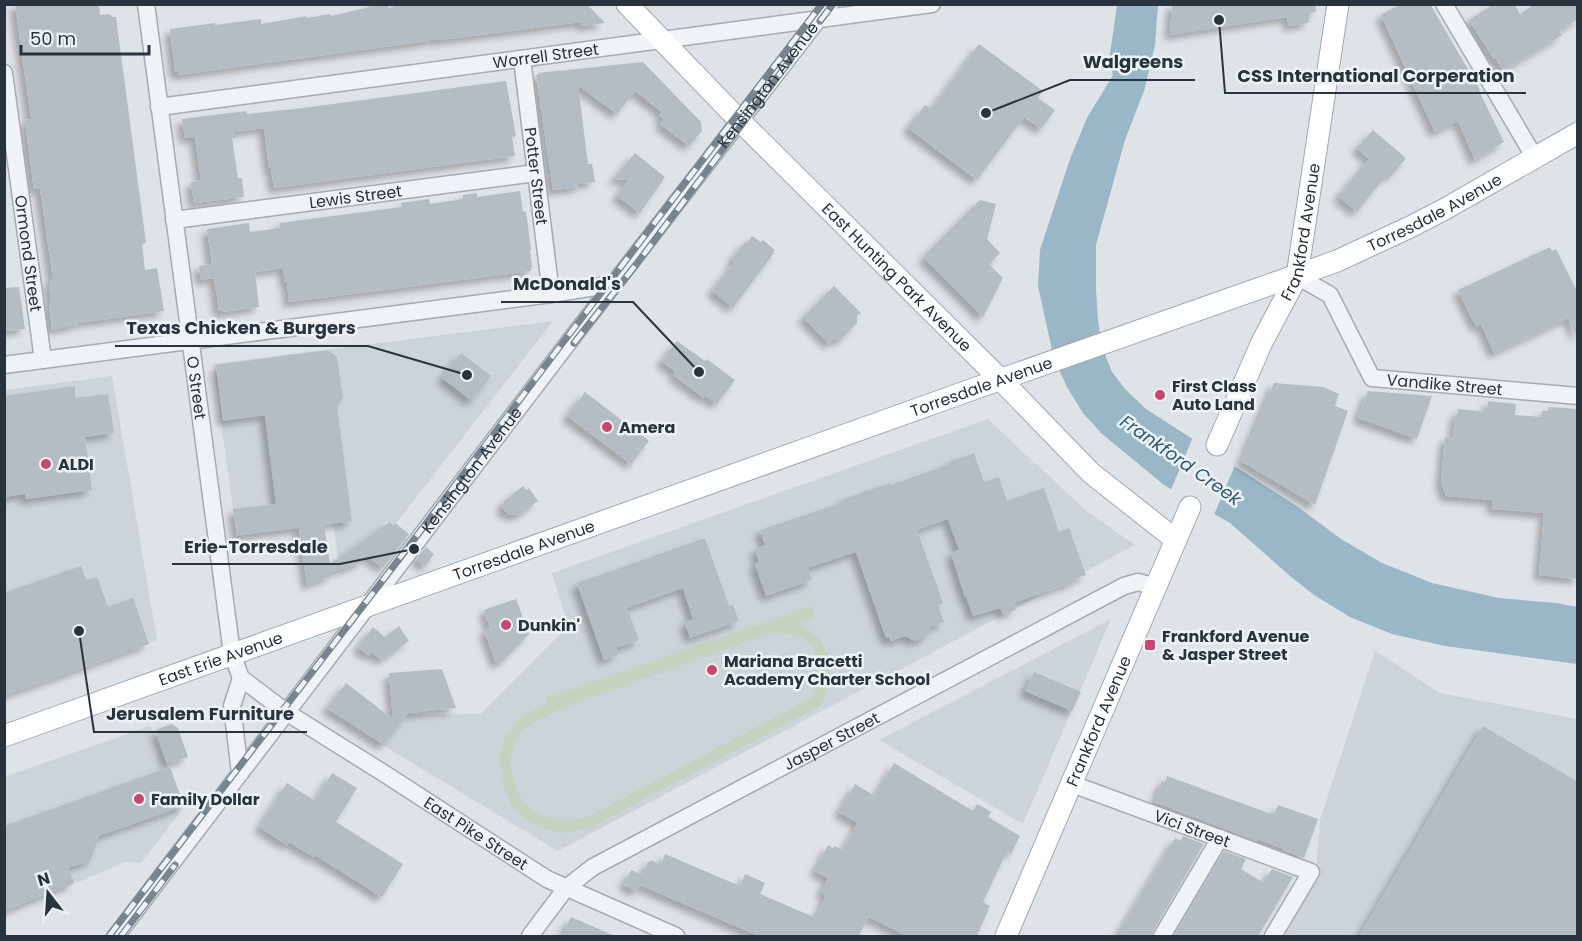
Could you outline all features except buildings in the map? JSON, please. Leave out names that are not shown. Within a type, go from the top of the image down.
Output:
[{"type":"main road","name":"East Hunting Park Avenue","points":[[627,4],[1091,473],[1176,540]]},
{"type":"main road","name":"Frankford Avenue","points":[[1217,445],[1267,332],[1297,276],[1338,4]]},
{"type":"main road","name":"Torresdale Avenue","points":[[369,605],[1348,257],[1410,228],[1578,133]]},
{"type":"main road","name":"Frankford Avenue","points":[[1006,936],[1190,507]]},
{"type":"main road","name":"East Erie Avenue","points":[[4,736],[369,605]]},
{"type":"street","name":"O Street","points":[[146,4],[232,654],[241,678]]},
{"type":"street","name":"Kensington Avenue","points":[[116,936],[556,358],[830,4]]},
{"type":"street","name":"Worrell Street","points":[[159,107],[932,4]]},
{"type":"street","points":[[1444,4],[1535,158]]},
{"type":"street","name":"Potter Street","points":[[522,59],[551,294]]},
{"type":"street","name":"Ormond Street","points":[[4,73],[43,360]]},
{"type":"street","name":"Lewis Street","points":[[174,220],[536,173]]},
{"type":"street","name":"Vandike Street","points":[[1297,276],[1330,296],[1372,378],[1578,396]]},
{"type":"street","points":[[4,365],[614,284]]},
{"type":"street","name":"Jasper Street","points":[[530,936],[566,888],[593,867],[1124,586],[1138,582],[1156,587]]},
{"type":"street","points":[[240,773],[232,706],[241,678],[286,712]]},
{"type":"street","name":"East Pike Street","points":[[286,712],[547,879],[676,936]]},
{"type":"street","name":"Vici Street","points":[[1072,784],[1311,872],[1273,936]]},
{"type":"street","points":[[1162,936],[1220,838]]},
{"type":"shaded area","points":[[553,321],[394,526],[387,521],[338,558],[333,524],[237,537],[213,364]]},
{"type":"shaded area","points":[[112,376],[157,640],[5,696],[5,390]]},
{"type":"shaded area","name":"Mariana Bracetti Academy Charter School","points":[[988,419],[1084,509],[1135,545],[558,851],[376,741],[403,715],[481,714],[568,626],[552,573]]},
{"type":"shaded area","points":[[1111,619],[1023,824],[879,740]]},
{"type":"shaded area","points":[[1375,651],[1440,693],[1577,719],[1577,936],[1277,936],[1316,869],[1320,820]]},
{"type":"shaded area","points":[[150,726],[185,806],[141,863],[126,862],[5,913],[4,777]]},
{"type":"green space","points":[[811,606],[815,618],[799,624],[811,631],[819,640],[829,659],[828,682],[820,706],[591,827],[564,833],[527,821],[513,808],[505,790],[499,758],[505,738],[520,717],[547,704],[545,698]],"holes":[[[771,633],[799,636],[814,650],[818,675],[811,698],[588,817],[564,821],[549,818],[533,811],[522,801],[515,787],[510,759],[515,742],[527,726],[560,709]]]},
{"type":"water","name":"Frankford Creek","points":[[1117,5],[1158,5],[1155,45],[1144,91],[1125,140],[1096,245],[1098,320],[1102,347],[1112,372],[1126,390],[1146,409],[1298,507],[1341,539],[1382,563],[1432,583],[1499,598],[1577,607],[1577,664],[1445,646],[1392,634],[1350,617],[1314,595],[1230,523],[1164,485],[1101,433],[1083,413],[1054,359],[1038,286],[1040,250],[1070,159],[1087,118],[1113,75],[1109,61]]},
{"type":"pier","points":[[1193,437],[1236,463],[1213,517],[1170,492]]},
{"type":"railway","points":[[109,936],[822,4]]},
{"type":"railway","points":[[820,21],[833,4]]},
{"type":"railway","points":[[574,343],[791,59]]},
{"type":"railway","points":[[121,936],[175,865]]},
{"type":"place","name":"CSS International Corperation","points":[[1219,20]]},
{"type":"place","name":"Walgreens","points":[[986,113]]},
{"type":"place","name":"McDonald's","points":[[699,372]]},
{"type":"place","name":"Texas Chicken & Burgers","points":[[467,375]]},
{"type":"place","name":"First Class Auto Land","points":[[1160,395]]},
{"type":"place","name":"Amera","points":[[607,427]]},
{"type":"place","name":"ALDI","points":[[46,464]]},
{"type":"place","name":"Erie-Torresdale","points":[[414,549]]},
{"type":"place","name":"Dunkin'","points":[[506,625]]},
{"type":"place","name":"Jerusalem Furniture","points":[[79,631]]},
{"type":"place","name":"Frankford Avenue & Jasper Street","points":[[1150,645]]},
{"type":"place","name":"Mariana Bracetti Academy Charter School","points":[[712,670]]},
{"type":"place","name":"Family Dollar","points":[[139,799]]}]
